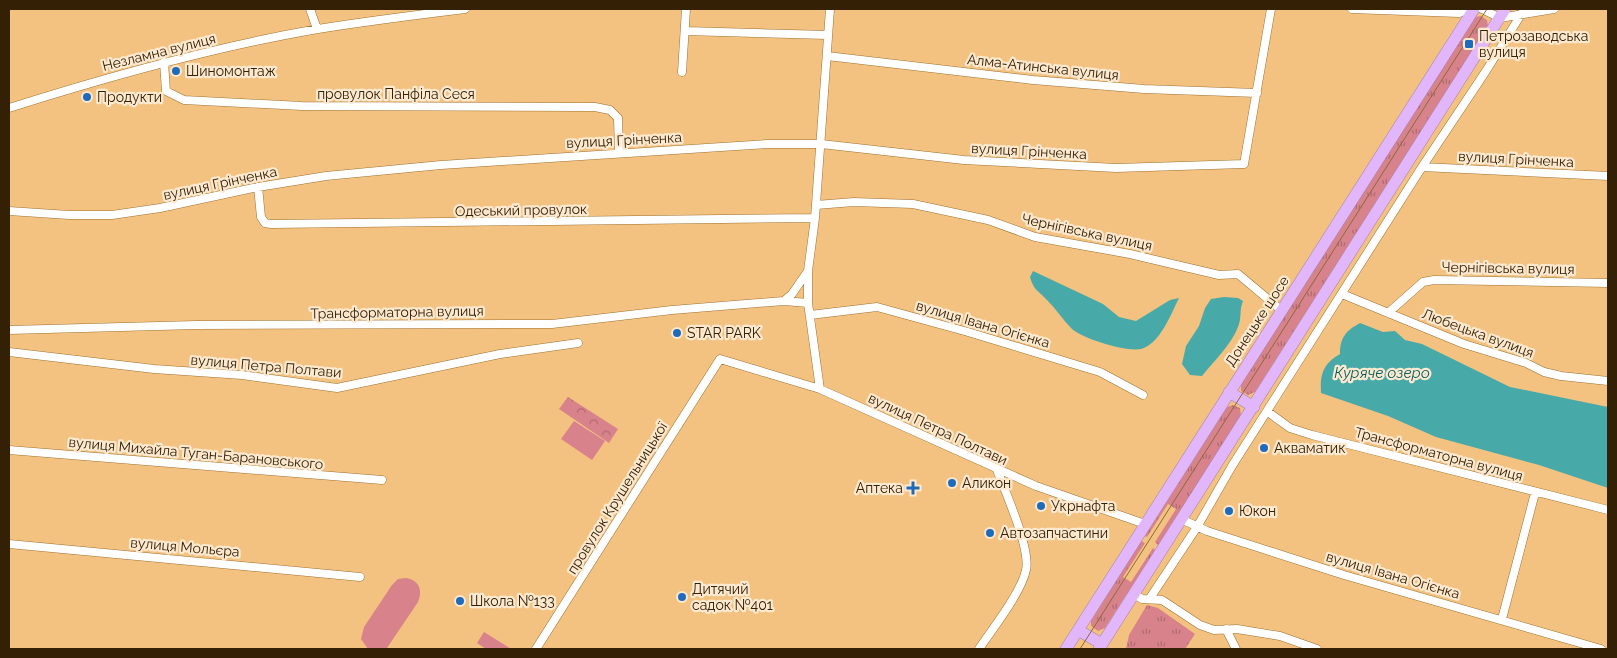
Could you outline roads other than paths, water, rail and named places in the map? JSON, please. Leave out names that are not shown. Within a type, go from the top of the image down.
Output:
[{"type":"highway","name":"Донецьке шосе","points":[[1066,649],[1474,9]]},
{"type":"highway","points":[[1078,630],[1100,647],[1503,13]]},
{"type":"highway","points":[[1229,392],[1254,407]]},
{"type":"street","points":[[310,9],[317,29]]},
{"type":"street","name":"Незламна вулиця","points":[[9,108],[110,76],[164,62],[317,29],[465,9]]},
{"type":"street","points":[[682,72],[686,9]]},
{"type":"street","points":[[820,389],[808,303],[808,271],[815,218],[830,9]]},
{"type":"street","points":[[1257,93],[1271,9]]},
{"type":"street","points":[[1352,9],[1459,13],[1468,9]]},
{"type":"street","points":[[1482,9],[1503,13],[1554,9]]},
{"type":"street","points":[[1150,598],[1197,527],[1232,466],[1422,167],[1522,13]]},
{"type":"street","points":[[684,31],[828,35]]},
{"type":"street","name":"Алма-Атинська вулиця","points":[[827,56],[1033,80],[1144,89],[1257,93]]},
{"type":"street","name":"провулок Панфіла Сеся","points":[[164,62],[166,91],[184,100],[302,106],[595,107],[610,110],[618,118],[619,153]]},
{"type":"street","name":"вулиця Грінченка","points":[[9,211],[69,215],[112,215],[160,208],[258,187],[326,176],[432,166],[767,144],[821,144],[964,160],[1106,168],[1244,164],[1257,93]]},
{"type":"street","name":"вулиця Грінченка","points":[[1422,167],[1608,176]]},
{"type":"street","name":"Одеський провулок","points":[[258,187],[261,217],[265,223],[271,224],[815,218]]},
{"type":"street","name":"Чернігівська вулиця","points":[[816,204],[854,202],[913,204],[988,220],[1035,237],[1121,252],[1219,275],[1238,274],[1281,310]]},
{"type":"street","points":[[784,301],[796,290],[808,271]]},
{"type":"street","name":"Чернігівська вулиця","points":[[1388,313],[1423,282],[1434,280],[1608,283]]},
{"type":"street","name":"Любецька вулиця","points":[[1342,294],[1464,344],[1526,362],[1544,372],[1608,381]]},
{"type":"street","points":[[1322,298],[1335,306]]},
{"type":"street","name":"Трансформаторна вулиця","points":[[9,330],[196,325],[552,324],[672,310],[784,301],[808,303]]},
{"type":"street","name":"вулиця Івана Огієнка","points":[[810,315],[877,307],[1100,372],[1143,396]]},
{"type":"street","name":"вулиця Петра Полтави","points":[[9,352],[154,369],[242,375],[337,388],[500,354],[578,343]]},
{"type":"street","name":"вулиця Петра Полтави","points":[[720,359],[820,389],[997,470],[1036,486],[1145,524]]},
{"type":"street","name":"провулок Крушельницької","points":[[536,649],[720,359]]},
{"type":"street","name":"Трансформаторна вулиця","points":[[1268,412],[1290,428],[1312,435],[1608,510]]},
{"type":"street","name":"вулиця Михайла Туган-Барановського","points":[[9,450],[382,480]]},
{"type":"street","points":[[979,649],[1021,584],[1027,568],[1026,553],[1016,519],[997,470]]},
{"type":"street","points":[[1502,619],[1535,492]]},
{"type":"street","name":"вулиця Івана Огієнка","points":[[1182,519],[1197,527],[1344,575],[1601,649]]},
{"type":"street","name":"вулиця Мольєра","points":[[9,544],[360,577]]},
{"type":"street","points":[[1134,594],[1142,599],[1162,600],[1200,625],[1214,630],[1280,636],[1316,649]]},
{"type":"street","points":[[1226,630],[1236,649]]},
{"type":"water","points":[[1033,271],[1103,304],[1119,317],[1136,321],[1170,300],[1179,298],[1164,328],[1154,341],[1141,349],[1125,349],[1095,341],[1072,329],[1035,288],[1030,277]]},
{"type":"water","points":[[1224,297],[1238,298],[1243,301],[1238,327],[1224,350],[1202,376],[1190,375],[1182,364],[1186,346],[1199,326],[1205,308],[1211,299]]},
{"type":"water","name":"Куряче озеро","points":[[1360,323],[1383,332],[1395,331],[1405,340],[1422,344],[1510,387],[1608,407],[1608,488],[1539,465],[1436,437],[1388,416],[1321,393],[1321,380],[1326,366],[1340,354],[1341,343],[1345,335]]},
{"type":"tram line","points":[[1080,649],[1487,9]]},
{"type":"place","name":"Петрозаводська вулиця","points":[[1469,44]]},
{"type":"place","name":"Шиномонтаж","points":[[176,71]]},
{"type":"place","name":"Продукти","points":[[87,97]]},
{"type":"place","name":"STAR PARK","points":[[677,333]]},
{"type":"place","name":"Акваматик","points":[[1264,448]]},
{"type":"place","name":"Аликон","points":[[952,483]]},
{"type":"place","name":"Аптека","points":[[913,488]]},
{"type":"place","name":"Укрнафта","points":[[1041,506]]},
{"type":"place","name":"Юкон","points":[[1229,511]]},
{"type":"place","name":"Автозапчастини","points":[[990,533]]},
{"type":"place","name":"Дитячий садок №401","points":[[682,597]]},
{"type":"place","name":"Школа №133","points":[[460,601]]}]
